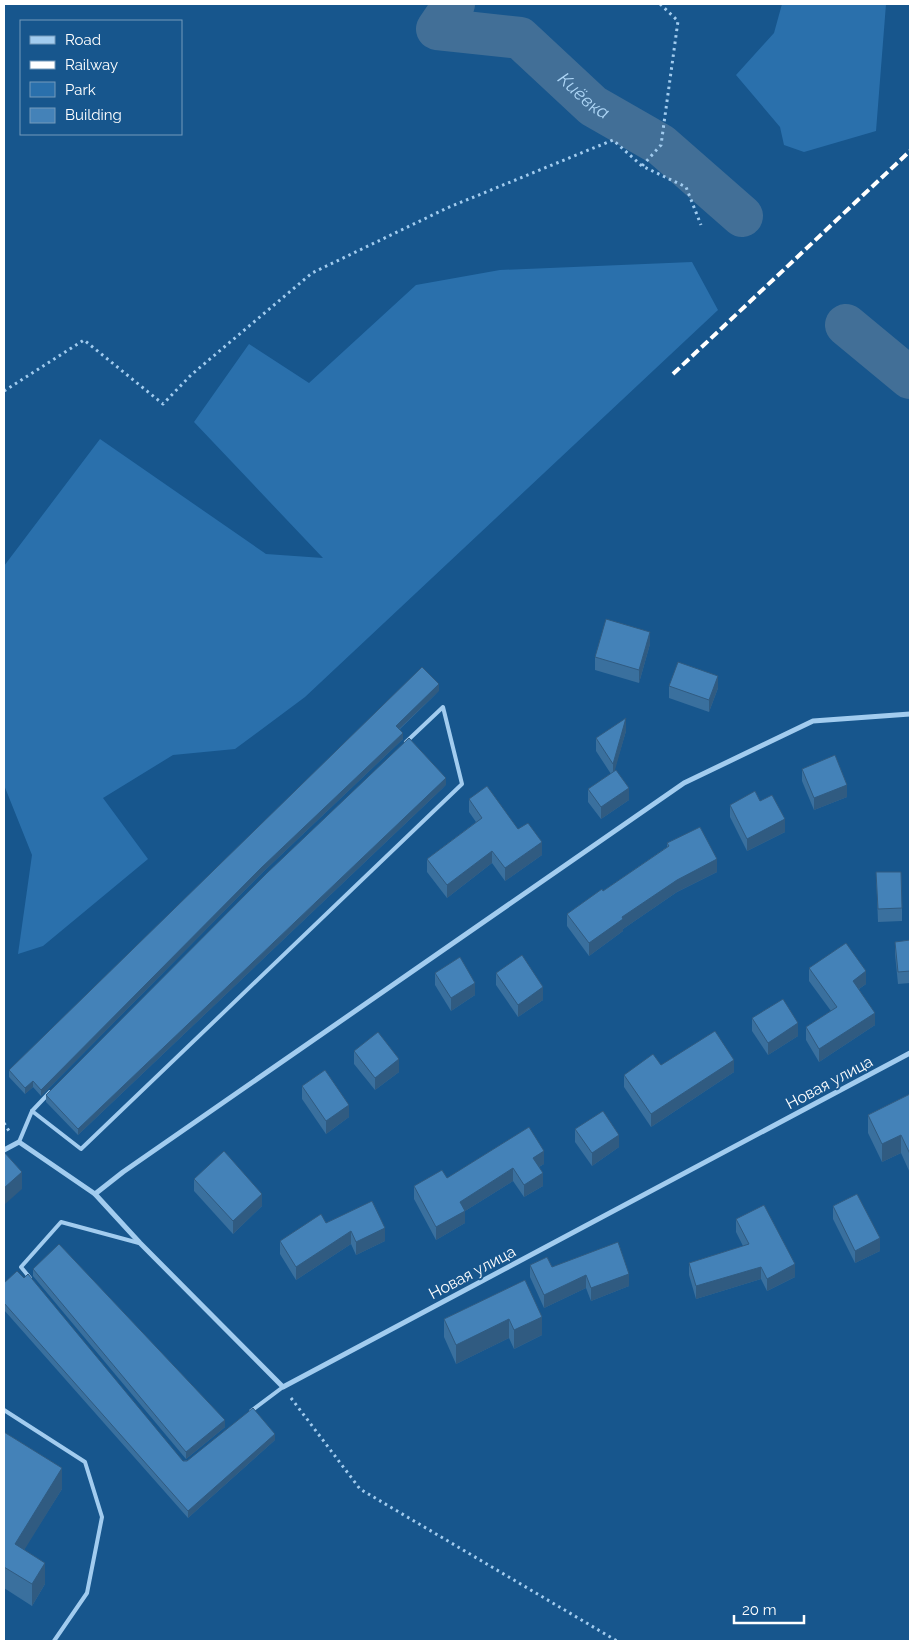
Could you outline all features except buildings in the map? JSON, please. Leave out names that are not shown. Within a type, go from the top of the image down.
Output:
[{"type":"street","points":[[96,1194],[123,1172],[684,783],[813,721],[910,714]]},
{"type":"street","name":"Новая улица","points":[[283,1388],[910,1053]]},
{"type":"street","points":[[4,1150],[19,1142],[96,1194],[140,1243],[283,1388]]},
{"type":"lane","points":[[32,1110],[81,1149],[462,784],[443,707],[400,748]]},
{"type":"lane","points":[[19,1142],[32,1110],[53,1089]]},
{"type":"lane","points":[[34,1282],[21,1267],[61,1222],[140,1243]]},
{"type":"lane","points":[[248,1414],[283,1388]]},
{"type":"lane","points":[[4,1410],[85,1462],[102,1517],[86,1593],[54,1641]]},
{"type":"path","points":[[642,166],[661,145],[678,22],[660,4]]},
{"type":"path","points":[[4,391],[84,340],[163,404],[191,375],[312,273],[446,208],[613,140],[642,166],[686,187],[701,224]]},
{"type":"path","points":[[283,1388],[360,1490],[617,1641]]},
{"type":"green space","points":[[782,4],[886,4],[876,131],[804,152],[784,145],[780,127],[736,75],[774,33]]},
{"type":"green space","points":[[692,262],[718,310],[305,697],[235,749],[173,755],[103,798],[148,859],[43,946],[18,954],[32,855],[4,785],[4,566],[100,439],[266,554],[323,558],[194,422],[249,344],[309,383],[416,285],[500,270]]},
{"type":"waterway","name":"Киёвка","points":[[454,4],[437,29],[520,38],[593,106],[661,145],[742,216]]},
{"type":"waterway","name":"Киёвка","points":[[846,325],[910,378]]},
{"type":"railway","points":[[673,374],[910,151]]}]
